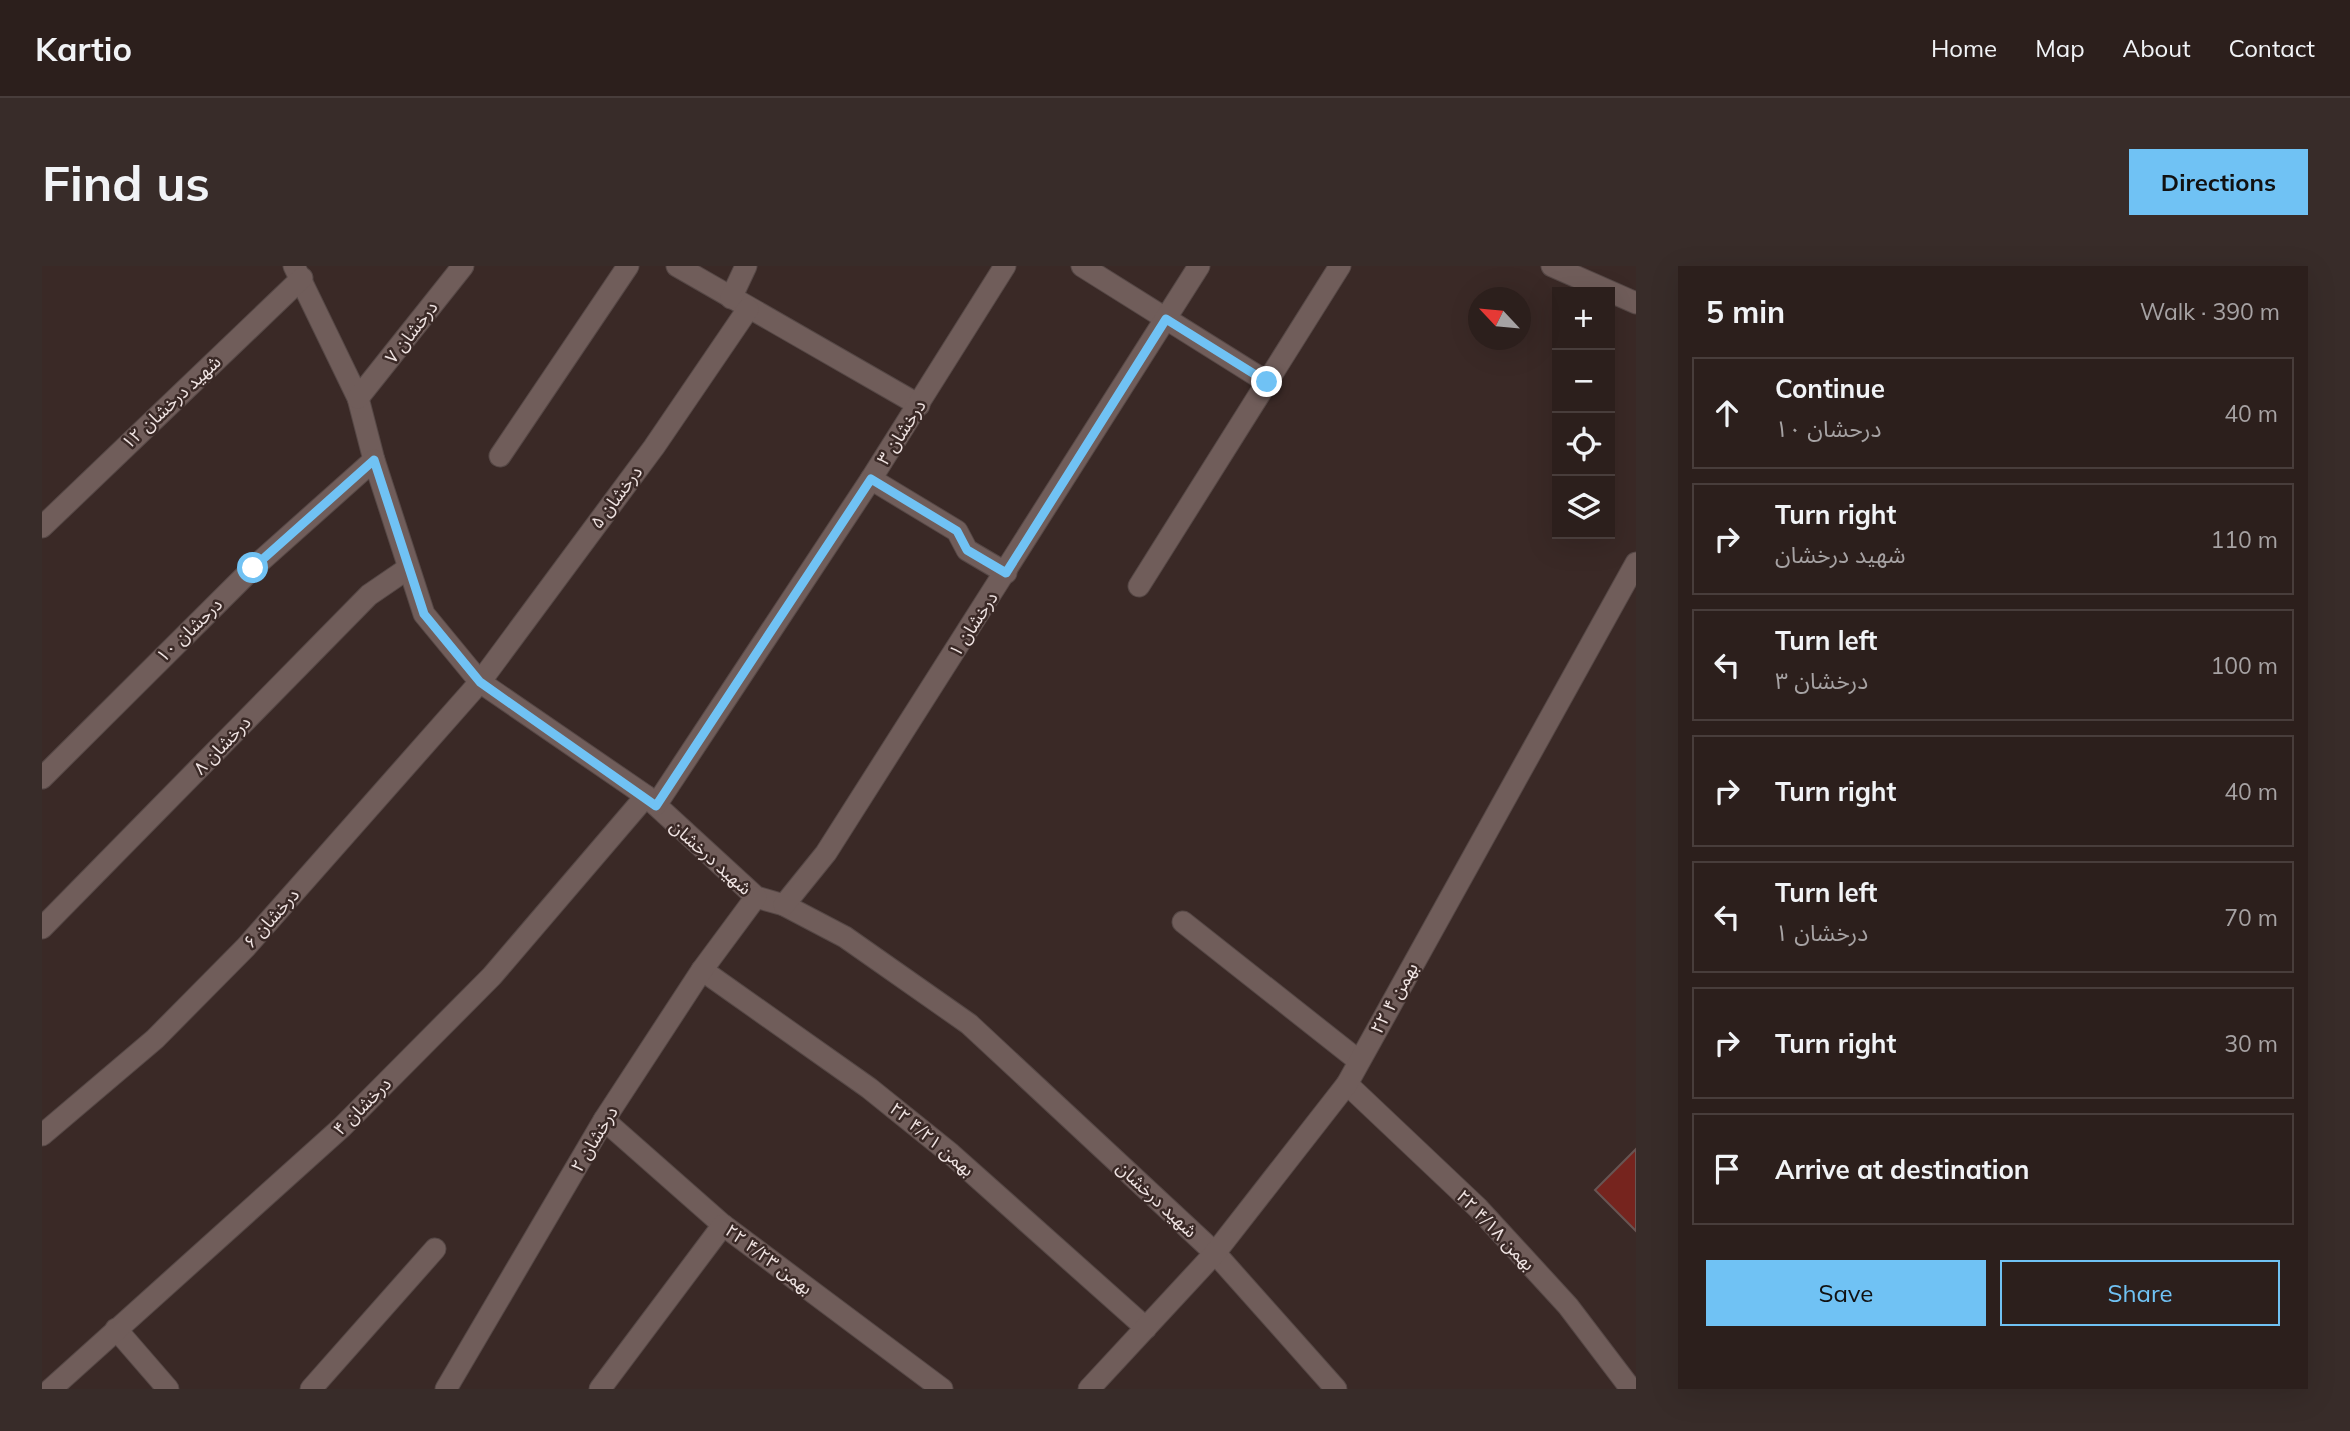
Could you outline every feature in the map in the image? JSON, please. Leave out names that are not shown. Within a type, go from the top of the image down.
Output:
[{"type":"street","name":"درخشان ۷","points":[[358,398],[463,266]]},
{"type":"street","points":[[500,456],[628,266]]},
{"type":"street","points":[[677,266],[919,405]]},
{"type":"street","name":"درخشان ۵","points":[[480,682],[654,446],[739,303],[746,266]]},
{"type":"street","name":"درخشان ۳","points":[[651,801],[871,479],[1005,266]]},
{"type":"street","points":[[1082,266],[1267,382]]},
{"type":"street","name":"درخشان ۱","points":[[784,905],[826,853],[1199,266]]},
{"type":"street","points":[[1139,586],[1340,266]]},
{"type":"street","points":[[1552,266],[1636,303]]},
{"type":"street","name":"شهید درخشان","points":[[298,272],[358,398],[407,569],[424,614],[480,682],[651,801],[755,897],[784,905],[845,937],[969,1024],[1215,1253],[1336,1389]]},
{"type":"street","name":"شهید درخشان ۱۲","points":[[42,527],[298,272]]},
{"type":"street","name":"درحشان ۱۰","points":[[42,778],[253,568],[374,460]]},
{"type":"street","points":[[871,479],[957,531],[967,550],[1006,573]]},
{"type":"street","name":"۲۲ بهمن ۴","points":[[1089,1389],[1215,1253],[1348,1084],[1636,563]]},
{"type":"street","name":"درخشان ۸","points":[[42,928],[369,595],[407,569]]},
{"type":"street","name":"درخشان ۶","points":[[42,1135],[155,1038],[246,947],[480,682]]},
{"type":"street","name":"درخشان ۴","points":[[51,1389],[342,1127],[492,976],[651,801]]},
{"type":"street","name":"درخشان ۲","points":[[446,1389],[604,1120],[702,970],[755,897]]},
{"type":"street","points":[[1183,922],[1359,1061]]},
{"type":"street","name":"۲۲ بهمن ۴/۲۱","points":[[702,970],[879,1096],[951,1154],[1146,1328]]},
{"type":"street","name":"۲۲ بهمن ۴/۱۸","points":[[1348,1084],[1487,1217],[1568,1306],[1630,1389]]},
{"type":"street","name":"۲۲ بهمن ۴/۲۳","points":[[604,1120],[723,1225],[942,1389]]},
{"type":"street","points":[[600,1389],[723,1225]]},
{"type":"street","points":[[311,1389],[435,1249]]},
{"type":"street","points":[[116,1329],[168,1389]]},
{"type":"building","points":[[1636,1149],[1636,1231],[1595,1190]]},
{"type":"route","points":[[253,568],[374,460],[407,569],[424,614],[480,682],[646,796],[656,806],[871,479],[957,531],[967,550],[1006,573],[1166,319],[1267,382]]}]
